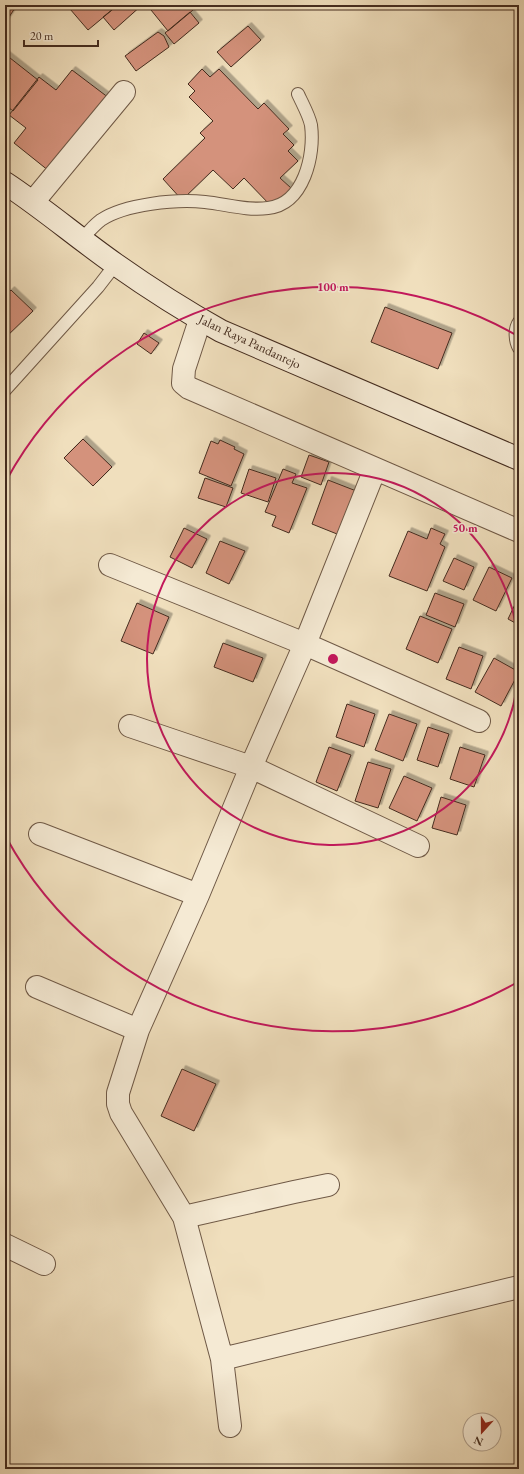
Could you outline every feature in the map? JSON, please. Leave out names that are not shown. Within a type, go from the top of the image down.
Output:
[{"type":"street","points":[[33,202],[124,92]]},
{"type":"street","name":"Jalan Raya Pandanrejo","points":[[5,183],[33,202],[115,264],[200,320],[221,331],[397,405],[519,459]]},
{"type":"street","points":[[200,320],[184,370],[183,383],[189,388],[519,531]]},
{"type":"street","points":[[230,1426],[222,1359],[184,1217],[121,1113],[118,1104],[118,1093],[138,1030],[198,895],[251,767],[305,644],[376,469]]},
{"type":"street","points":[[110,565],[305,644],[479,721]]},
{"type":"street","points":[[130,726],[251,767],[418,846]]},
{"type":"street","points":[[40,834],[198,895]]},
{"type":"street","points":[[37,987],[138,1030]]},
{"type":"street","points":[[184,1217],[328,1185]]},
{"type":"street","points":[[5,1245],[44,1264]]},
{"type":"street","points":[[222,1359],[519,1287]]},
{"type":"lane","points":[[81,239],[101,220],[127,209],[146,205],[179,201],[204,202],[236,207],[269,208],[286,202],[299,188],[308,169],[312,147],[310,123],[298,94]]},
{"type":"lane","points":[[5,390],[98,287],[115,264]]},
{"type":"lane","points":[[519,322],[516,326],[516,344],[519,348]]},
{"type":"building","points":[[5,5],[17,5],[5,23]]},
{"type":"building","points":[[76,5],[118,5],[88,30],[70,9]]},
{"type":"building","points":[[118,5],[142,5],[114,30],[103,17]]},
{"type":"building","points":[[157,5],[189,5],[193,10],[168,31],[151,10]]},
{"type":"building","points":[[190,12],[199,23],[174,44],[165,33]]},
{"type":"building","points":[[248,26],[261,40],[231,67],[217,52]]},
{"type":"building","points":[[158,32],[164,36],[169,47],[136,71],[125,56]]},
{"type":"building","points":[[5,54],[38,80],[13,111],[5,105]]},
{"type":"building","points":[[202,69],[210,77],[219,69],[258,109],[264,103],[289,129],[283,134],[294,145],[288,151],[298,161],[280,178],[291,188],[272,207],[244,178],[233,189],[213,170],[182,200],[163,179],[205,138],[200,133],[213,121],[189,97],[195,91],[188,84]]},
{"type":"building","points":[[72,70],[109,98],[54,175],[14,143],[26,128],[9,115],[39,77],[56,90]]},
{"type":"building","points":[[11,290],[33,311],[5,338],[5,296]]},
{"type":"building","points":[[385,307],[452,333],[438,369],[371,342]]},
{"type":"building","points":[[144,333],[159,343],[151,354],[137,344]]},
{"type":"building","points":[[83,439],[112,467],[93,486],[64,458]]},
{"type":"building","points":[[220,440],[235,447],[234,449],[244,454],[231,486],[199,473],[211,441],[218,444]]},
{"type":"building","points":[[309,455],[329,462],[321,485],[301,477]]},
{"type":"building","points":[[249,469],[276,478],[268,502],[241,493]]},
{"type":"building","points":[[283,469],[296,474],[292,483],[307,488],[289,533],[272,526],[276,516],[265,512]]},
{"type":"building","points":[[205,478],[233,488],[226,507],[198,498]]},
{"type":"building","points":[[328,480],[364,494],[347,538],[312,524]]},
{"type":"building","points":[[184,528],[207,539],[192,568],[170,557]]},
{"type":"building","points":[[431,528],[445,534],[440,544],[445,547],[427,591],[389,576],[408,531],[427,539]]},
{"type":"building","points":[[220,541],[245,551],[229,584],[206,573]]},
{"type":"building","points":[[454,558],[474,567],[464,590],[443,581]]},
{"type":"building","points":[[489,567],[512,578],[496,611],[473,600]]},
{"type":"building","points":[[435,593],[464,604],[455,627],[426,615]]},
{"type":"building","points":[[519,596],[519,625],[508,619]]},
{"type":"building","points":[[137,603],[169,617],[153,654],[121,641]]},
{"type":"building","points":[[420,616],[452,629],[438,663],[406,649]]},
{"type":"building","points":[[223,643],[263,658],[253,682],[214,667]]},
{"type":"building","points":[[459,647],[483,656],[471,689],[446,679]]},
{"type":"building","points":[[494,658],[519,672],[501,706],[475,692]]},
{"type":"building","points":[[347,704],[375,714],[364,747],[336,737]]},
{"type":"building","points":[[389,714],[417,724],[403,761],[375,750]]},
{"type":"building","points":[[428,727],[449,734],[438,767],[417,760]]},
{"type":"building","points":[[329,747],[351,755],[337,791],[316,782]]},
{"type":"building","points":[[460,747],[485,755],[474,787],[450,779]]},
{"type":"building","points":[[368,762],[391,769],[378,808],[355,801]]},
{"type":"building","points":[[404,776],[432,788],[417,821],[389,808]]},
{"type":"building","points":[[441,797],[466,805],[457,835],[432,828]]},
{"type":"building","points":[[182,1069],[216,1084],[194,1131],[161,1116]]}]
